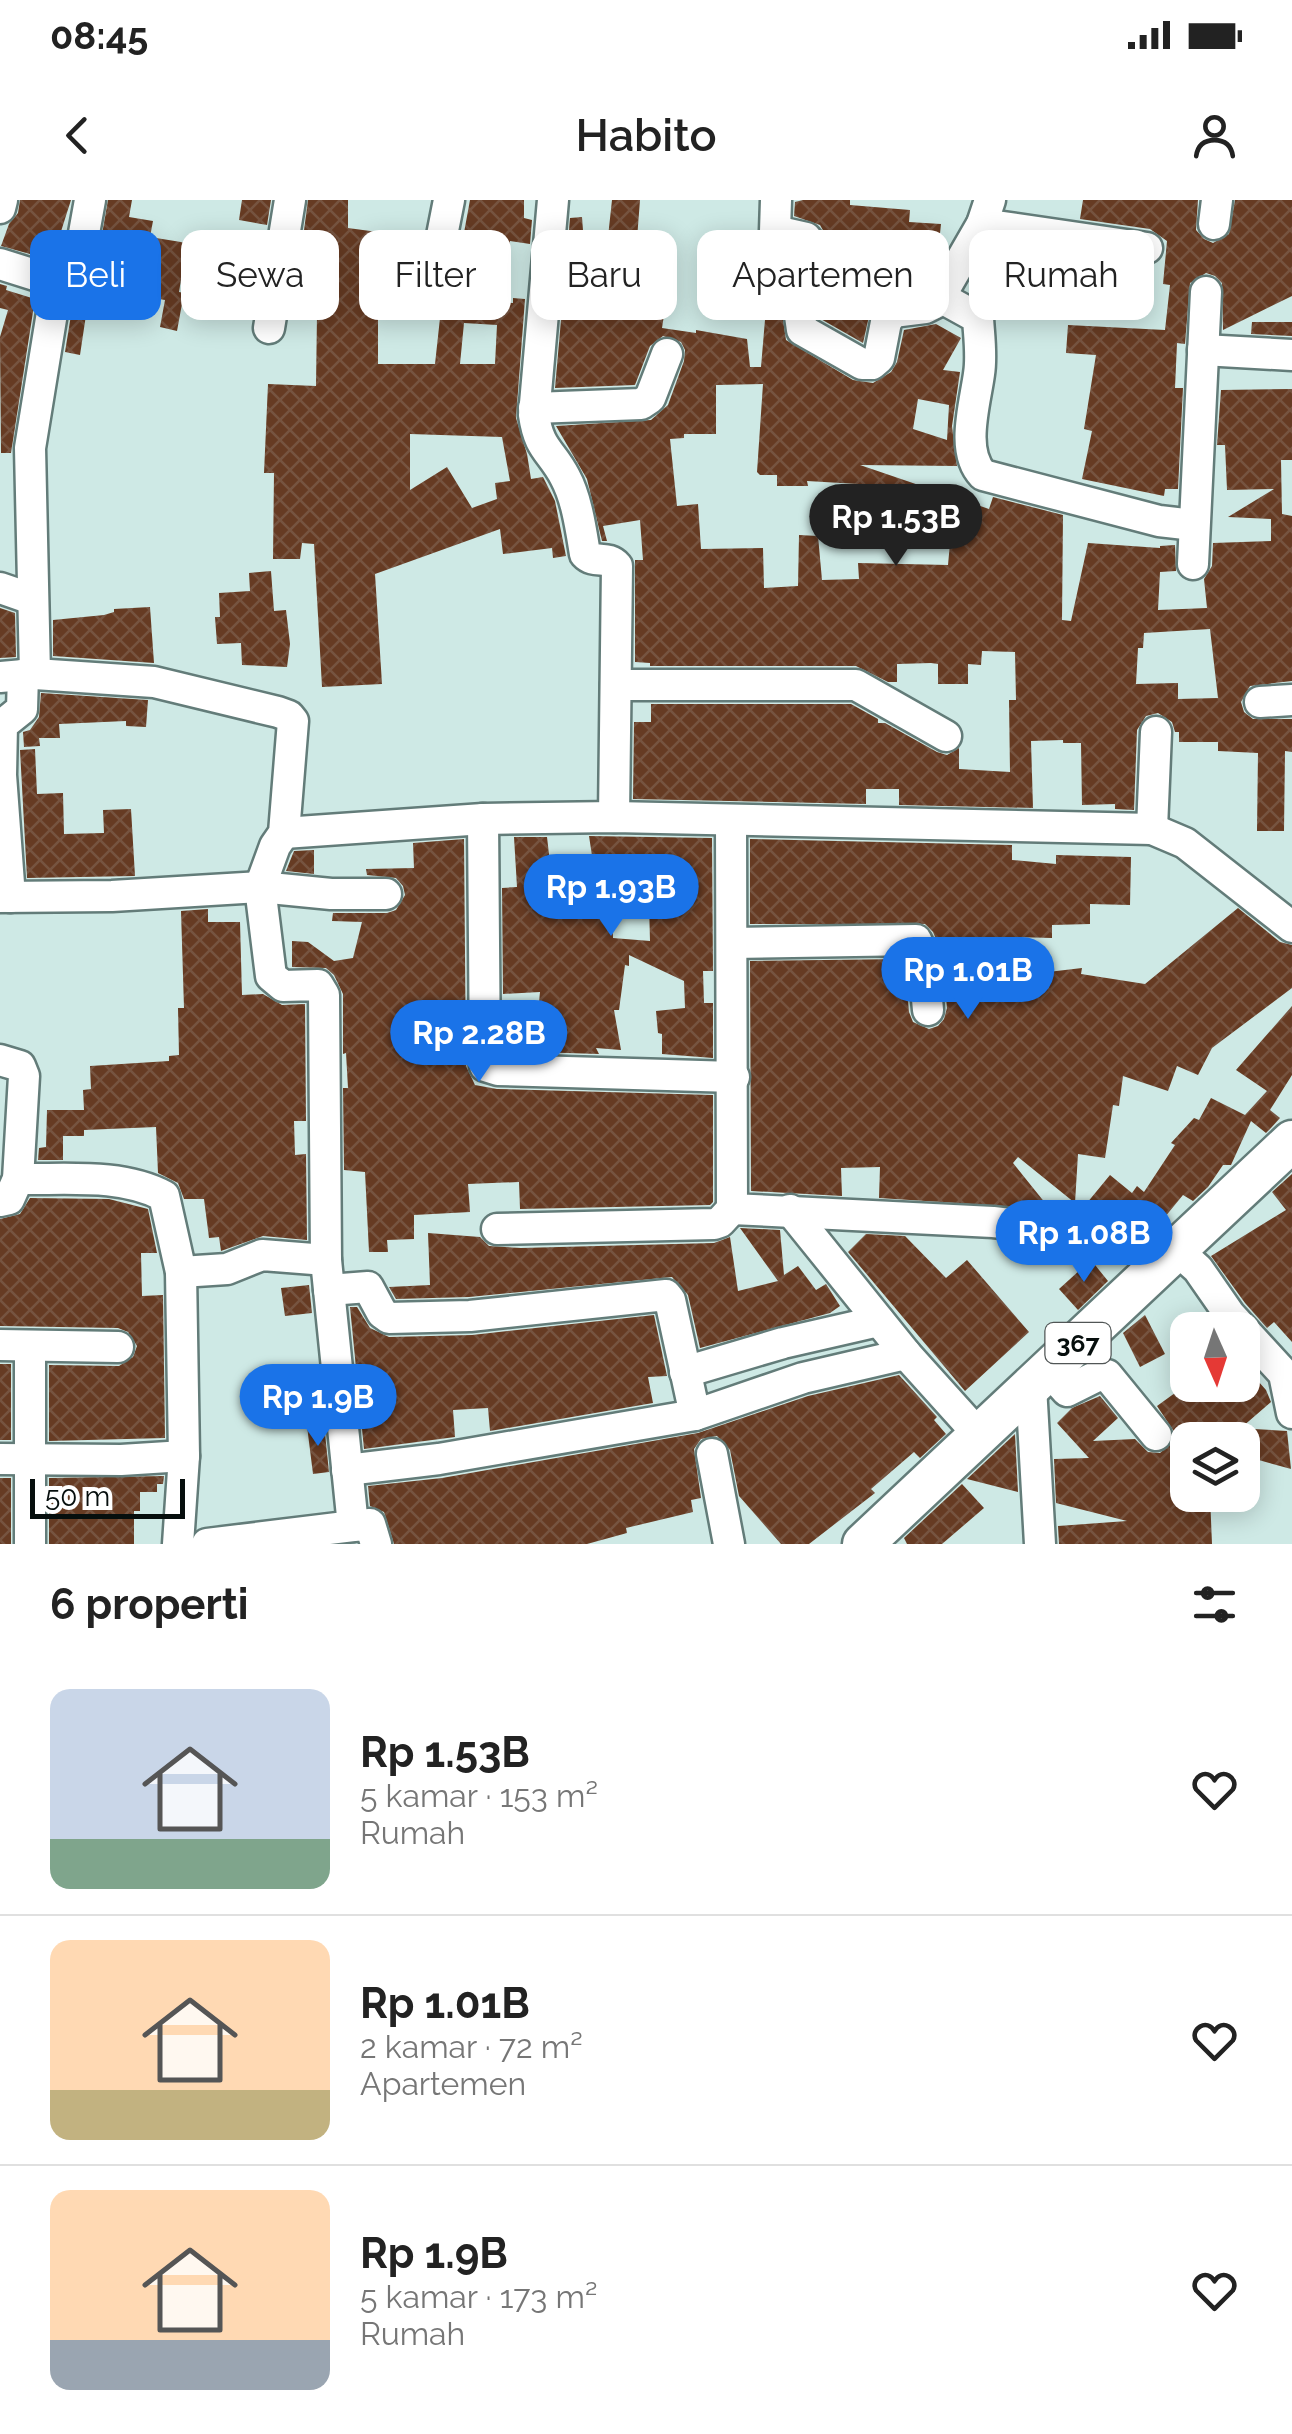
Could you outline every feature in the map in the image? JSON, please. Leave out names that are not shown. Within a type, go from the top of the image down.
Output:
[{"type":"main road","name":"367","points":[[863,1544],[1292,1141]]},
{"type":"street","points":[[0,208],[2,200]]},
{"type":"street","points":[[85,230],[90,200]]},
{"type":"street","points":[[269,328],[290,200]]},
{"type":"street","points":[[444,230],[450,200]]},
{"type":"street","points":[[554,200],[534,408],[536,433],[542,448],[568,480],[586,554],[617,566],[614,817]]},
{"type":"street","points":[[776,200],[776,230]]},
{"type":"street","points":[[949,280],[986,212],[1066,230]]},
{"type":"street","points":[[0,264],[30,273]]},
{"type":"street","points":[[1193,564],[1206,292]]},
{"type":"street","points":[[949,302],[978,318],[980,373],[972,458],[984,474],[1159,522],[1194,525]]},
{"type":"street","points":[[51,320],[30,448],[32,599],[20,675],[22,709],[2,725],[5,897],[112,896],[260,887],[330,894],[386,894]]},
{"type":"street","points":[[801,320],[806,335],[855,362],[872,364],[879,358],[889,320]]},
{"type":"street","points":[[1203,350],[1292,355]]},
{"type":"street","points":[[534,408],[642,404],[650,398],[667,354]]},
{"type":"street","points":[[0,588],[32,599]]},
{"type":"street","points":[[20,675],[154,682],[289,716],[294,734],[284,833],[260,887],[271,976],[282,986],[318,985],[324,995],[327,1275],[346,1470],[364,1535],[208,1544]]},
{"type":"street","points":[[616,684],[856,685],[946,736]]},
{"type":"street","points":[[1260,702],[1292,700]]},
{"type":"street","points":[[1152,829],[1156,732]]},
{"type":"street","points":[[284,833],[483,819],[614,817],[1152,829],[1185,843],[1292,927]]},
{"type":"street","points":[[483,819],[485,1066],[498,1070],[734,1077]]},
{"type":"street","points":[[731,820],[732,1209]]},
{"type":"street","points":[[732,943],[916,940],[923,954],[928,1010]]},
{"type":"street","points":[[0,1060],[20,1066],[24,1076],[9,1190],[102,1180],[154,1190],[164,1196],[180,1272],[184,1456],[178,1544]]},
{"type":"street","points":[[496,1229],[714,1224],[732,1209],[1012,1224],[1149,1239],[1177,1250],[1198,1269],[1230,1316],[1284,1374],[1292,1413]]},
{"type":"street","points":[[790,1210],[906,1354],[979,1435]]},
{"type":"street","points":[[180,1272],[226,1269],[262,1254],[368,1288],[389,1318],[470,1316],[666,1295],[695,1415]]},
{"type":"street","points":[[684,1372],[783,1343],[879,1321]]},
{"type":"street","points":[[30,1544],[32,1460],[15,1346],[118,1347]]},
{"type":"street","points":[[346,1470],[438,1459],[695,1415],[802,1378],[906,1354]]},
{"type":"street","points":[[1040,1544],[1040,1378],[1070,1391],[1101,1374],[1107,1375],[1156,1435]]},
{"type":"street","points":[[712,1454],[729,1544]]},
{"type":"street","points":[[0,1459],[184,1456]]},
{"type":"building","points":[[20,200],[71,200],[61,230],[30,230],[30,254],[1,246],[18,213]]},
{"type":"building","points":[[108,200],[132,200],[129,217],[153,221],[151,230],[103,230]]},
{"type":"building","points":[[242,200],[271,200],[267,225],[239,220]]},
{"type":"building","points":[[308,200],[348,200],[348,228],[363,230],[359,230],[359,320],[378,320],[378,364],[435,364],[440,320],[511,320],[513,298],[525,299],[516,418],[531,479],[543,477],[555,501],[566,556],[553,558],[552,548],[503,554],[500,529],[375,574],[382,684],[322,687],[314,544],[302,543],[300,559],[273,559],[274,473],[264,473],[268,384],[316,386],[317,320],[339,320],[339,230],[304,230]],"holes":[[[464,323],[497,325],[495,364],[460,364]],[[410,434],[502,437],[510,481],[495,483],[497,499],[472,508],[447,467],[410,490]]]},
{"type":"building","points":[[470,200],[524,200],[524,218],[532,220],[530,244],[511,241],[511,230],[464,230]]},
{"type":"building","points":[[612,200],[640,200],[638,230],[609,230]]},
{"type":"building","points":[[850,200],[850,205],[910,210],[909,222],[941,224],[940,230],[823,230],[820,225],[794,216],[795,202]]},
{"type":"building","points":[[1083,200],[1198,200],[1196,230],[1213,243],[1229,234],[1235,200],[1292,200],[1292,296],[1223,330],[1222,283],[1206,273],[1190,283],[1185,344],[1177,343],[1175,388],[1183,388],[1178,489],[1165,489],[1164,496],[1082,479],[1092,431],[1084,429],[1096,355],[1066,353],[1068,325],[1165,330],[1170,285],[1163,284],[1167,241],[1154,230],[1080,219]]},
{"type":"building","points":[[582,217],[583,230],[569,230],[570,218]]},
{"type":"building","points":[[161,239],[181,242],[181,309],[177,331],[160,327],[165,300],[161,299]]},
{"type":"building","points":[[0,284],[7,286],[6,290],[30,297],[32,320],[11,453],[1,453],[0,337],[8,310],[0,308]]},
{"type":"building","points":[[70,320],[85,320],[80,355],[65,352]]},
{"type":"building","points":[[561,320],[663,320],[662,328],[747,339],[750,367],[761,367],[765,320],[783,320],[786,340],[853,380],[873,383],[891,372],[897,362],[904,330],[936,324],[961,338],[943,370],[960,372],[952,426],[957,466],[860,465],[989,509],[993,497],[1063,515],[1062,620],[1071,621],[1088,543],[1160,548],[1175,545],[1176,571],[1160,572],[1158,610],[1207,608],[1204,579],[1212,566],[1213,543],[1271,541],[1271,519],[1228,517],[1274,489],[1227,490],[1225,445],[1217,445],[1221,390],[1292,389],[1292,460],[1281,460],[1282,514],[1292,516],[1292,681],[1250,686],[1241,702],[1244,712],[1253,719],[1292,719],[1292,752],[1285,751],[1284,831],[1257,831],[1258,753],[1218,751],[1218,742],[1179,742],[1179,732],[1175,732],[1172,722],[1158,713],[1146,716],[1137,730],[1134,810],[1115,809],[1115,804],[1082,805],[1081,743],[1063,740],[1031,741],[1033,808],[899,805],[899,789],[866,789],[866,804],[633,799],[634,722],[651,722],[651,704],[851,704],[878,719],[878,723],[885,723],[937,752],[947,755],[959,748],[959,769],[1010,772],[1009,700],[1016,700],[1015,652],[982,651],[981,665],[968,664],[968,684],[938,684],[938,664],[931,663],[897,664],[897,682],[888,682],[856,666],[650,666],[635,662],[635,560],[643,560],[640,520],[603,526],[607,541],[602,541],[587,479],[556,426],[651,420],[668,405],[685,350],[681,342],[663,336],[650,346],[635,385],[555,388]],"holes":[[[763,384],[757,472],[760,475],[777,475],[777,486],[808,486],[807,481],[858,484],[859,535],[951,532],[948,565],[858,563],[859,579],[822,580],[818,536],[799,535],[798,586],[764,588],[763,548],[701,549],[698,504],[677,506],[670,439],[684,438],[684,434],[716,434],[716,385]],[[918,399],[949,405],[947,440],[913,429]],[[1210,629],[1218,698],[1178,699],[1178,683],[1136,684],[1138,648],[1143,648],[1144,633]]]},
{"type":"building","points":[[823,320],[868,320],[863,343]]},
{"type":"building","points":[[1252,322],[1292,322],[1292,336],[1251,334]]},
{"type":"building","points":[[271,571],[274,611],[286,610],[290,644],[287,667],[242,665],[241,643],[217,644],[215,617],[220,617],[219,593],[250,591],[249,573]]},
{"type":"building","points":[[150,607],[154,663],[53,656],[53,620]]},
{"type":"building","points":[[0,608],[15,613],[16,657],[0,658]]},
{"type":"building","points":[[41,693],[148,700],[146,727],[126,726],[126,721],[59,724],[60,738],[39,738],[40,746],[24,747],[23,732],[30,730],[39,717]]},
{"type":"building","points":[[35,749],[37,794],[63,793],[64,834],[104,833],[103,810],[131,809],[135,876],[27,878],[20,750]]},
{"type":"building","points":[[589,836],[712,838],[713,971],[703,971],[704,1003],[713,1003],[713,1058],[662,1054],[656,1011],[685,1008],[684,981],[629,955],[619,1010],[614,1010],[621,1050],[596,1048],[599,1054],[534,1052],[540,992],[503,994],[502,888],[517,887],[514,837],[547,837],[552,880],[596,882]],"holes":[[[612,902],[649,904],[650,941],[613,938]]]},
{"type":"building","points":[[464,839],[466,1066],[475,1085],[497,1089],[713,1095],[710,1205],[520,1209],[519,1182],[468,1184],[470,1212],[414,1215],[414,1239],[387,1240],[388,1252],[369,1252],[365,1172],[344,1170],[343,1088],[348,1088],[346,1053],[343,1054],[343,994],[326,968],[292,967],[292,941],[308,942],[334,961],[353,958],[362,922],[332,921],[333,913],[387,913],[396,910],[405,895],[396,878],[367,875],[366,869],[414,868],[413,843]]},
{"type":"building","points":[[750,839],[1012,845],[1012,860],[1056,864],[1056,855],[1131,857],[1130,905],[1090,904],[1090,924],[1052,925],[1052,938],[1016,937],[1048,972],[1082,968],[1081,974],[1145,984],[1238,908],[1280,942],[1292,945],[1292,988],[1212,1048],[1198,1075],[1177,1066],[1168,1091],[1123,1076],[1119,1106],[1113,1105],[1105,1158],[1078,1154],[1075,1203],[1018,1157],[1013,1163],[1050,1209],[879,1198],[880,1167],[841,1168],[842,1196],[751,1191],[750,961],[904,959],[913,1022],[929,1029],[938,1026],[947,1008],[942,953],[925,924],[750,924]]},
{"type":"building","points":[[314,850],[314,874],[286,871],[294,851]]},
{"type":"building","points":[[208,909],[208,922],[240,922],[242,995],[263,994],[282,1005],[305,1004],[306,1121],[294,1121],[295,1155],[306,1154],[307,1240],[263,1236],[221,1251],[219,1237],[209,1238],[204,1199],[184,1199],[178,1183],[158,1173],[156,1127],[84,1130],[84,1136],[63,1136],[63,1160],[38,1160],[39,1148],[46,1147],[47,1110],[84,1110],[83,1090],[91,1089],[90,1066],[169,1061],[169,1056],[179,1055],[178,1008],[184,1008],[181,911]]},
{"type":"building","points":[[1292,1006],[1292,1075],[1270,1110],[1280,1118],[1266,1133],[1251,1121],[1231,1165],[1223,1165],[1193,1201],[1183,1195],[1160,1223],[1082,1209],[1110,1175],[1132,1193],[1137,1186],[1144,1192],[1175,1145],[1171,1143],[1194,1118],[1199,1120],[1211,1098],[1245,1115],[1267,1091],[1236,1070]]},
{"type":"building","points":[[1292,1174],[1292,1342],[1274,1322],[1267,1328],[1260,1320],[1260,1312],[1253,1312],[1245,1303],[1211,1256],[1286,1210],[1272,1192]]},
{"type":"building","points":[[30,1198],[109,1199],[148,1209],[157,1253],[141,1253],[142,1296],[163,1295],[165,1438],[49,1441],[49,1365],[119,1366],[133,1357],[137,1346],[128,1332],[118,1328],[0,1326],[0,1219],[20,1214]]},
{"type":"building","points":[[740,1228],[780,1230],[784,1275],[798,1266],[816,1290],[826,1284],[840,1306],[830,1313],[700,1348],[688,1295],[672,1277],[469,1297],[396,1299],[389,1287],[430,1285],[428,1233],[480,1237],[489,1246],[521,1248],[714,1243],[730,1237],[738,1291],[778,1281]]},
{"type":"building","points":[[866,1234],[905,1236],[946,1278],[967,1260],[1029,1332],[965,1391],[848,1252]]},
{"type":"building","points":[[1091,1260],[1108,1281],[1078,1310],[1059,1289]]},
{"type":"building","points":[[309,1285],[312,1313],[285,1316],[281,1288]]},
{"type":"building","points":[[350,1307],[357,1307],[370,1328],[389,1337],[472,1335],[654,1315],[667,1376],[648,1377],[653,1403],[490,1431],[488,1408],[453,1410],[455,1437],[364,1449]]},
{"type":"building","points":[[1145,1315],[1165,1354],[1140,1367],[1123,1333]]},
{"type":"building","points":[[0,1364],[11,1364],[11,1440],[0,1440]]},
{"type":"building","points":[[899,1375],[937,1417],[934,1420],[946,1434],[920,1458],[914,1452],[871,1489],[875,1493],[809,1544],[781,1544],[739,1496],[730,1450],[717,1436],[701,1439],[694,1449],[701,1498],[691,1500],[693,1512],[626,1528],[627,1533],[587,1544],[394,1544],[384,1512],[370,1506],[368,1486],[442,1478],[698,1433],[808,1396]]},
{"type":"building","points":[[1260,1383],[1271,1402],[1248,1422],[1170,1422],[1170,1426],[1157,1406],[1170,1397],[1170,1402],[1260,1402]]},
{"type":"building","points":[[1100,1396],[1118,1418],[1093,1441],[1135,1439],[1148,1452],[1160,1453],[1170,1445],[1170,1512],[1211,1512],[1212,1544],[1059,1544],[1058,1526],[1127,1521],[1056,1503],[1054,1459],[1089,1458],[1057,1423],[1072,1408]]},
{"type":"building","points":[[324,1424],[329,1472],[313,1474],[307,1426]]},
{"type":"building","points":[[1260,1429],[1287,1431],[1291,1469],[1260,1460]]},
{"type":"building","points":[[1015,1434],[1018,1492],[967,1479]]},
{"type":"building","points":[[164,1476],[163,1484],[157,1484],[157,1492],[140,1492],[140,1511],[134,1511],[134,1544],[49,1544],[49,1478]]},
{"type":"building","points":[[0,1478],[11,1478],[11,1544],[0,1544]]},
{"type":"building","points":[[962,1484],[984,1508],[942,1544],[907,1544],[904,1538]]}]
